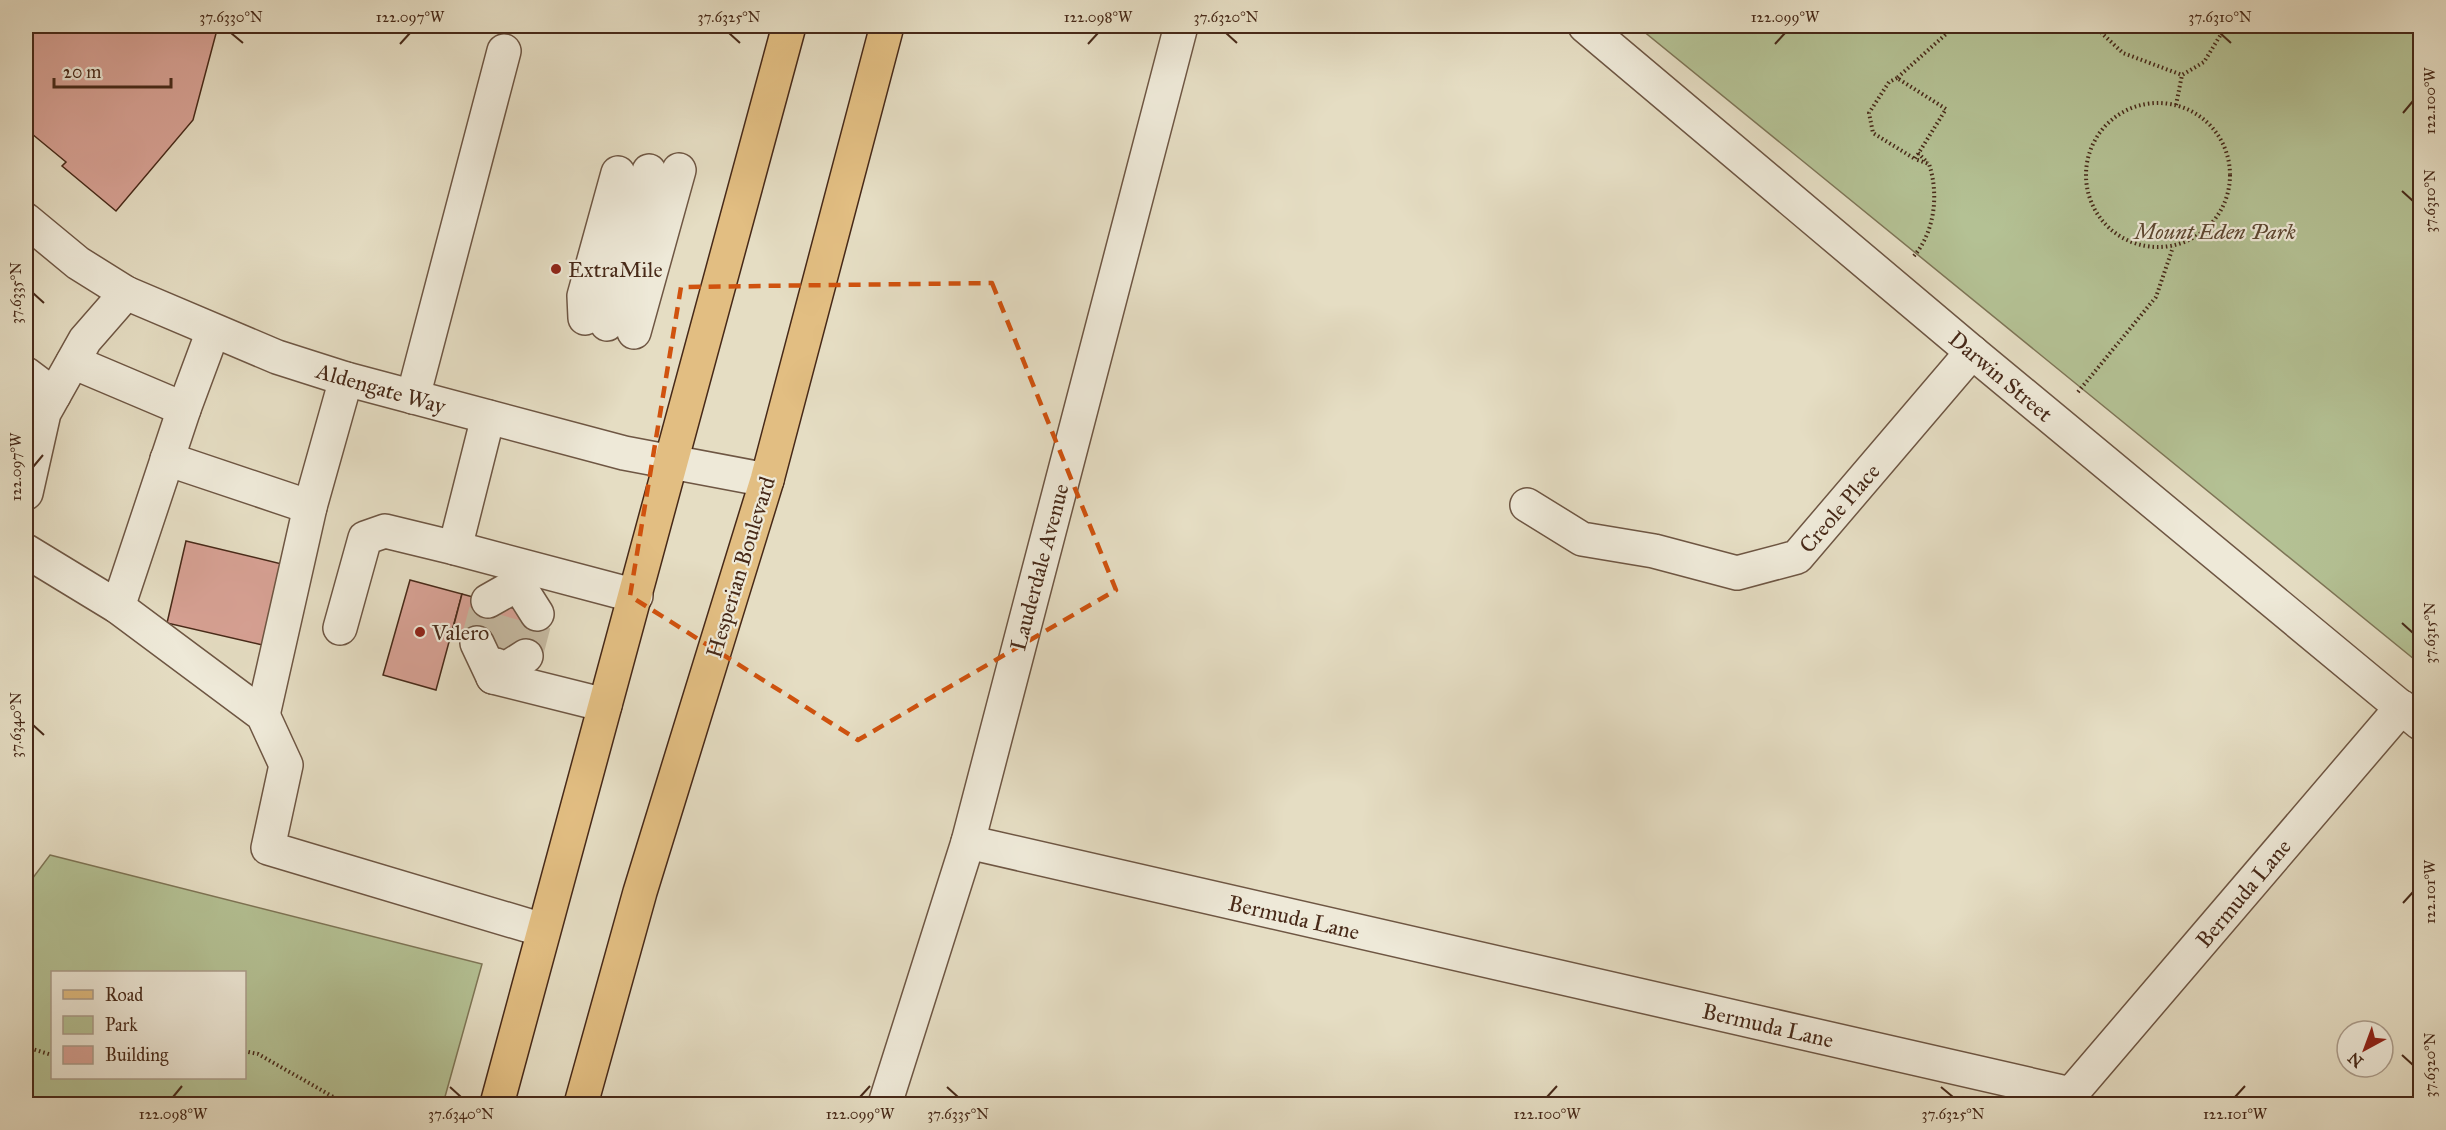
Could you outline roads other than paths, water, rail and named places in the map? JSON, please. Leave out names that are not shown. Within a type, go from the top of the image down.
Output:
[{"type":"main road","points":[[497,1104],[789,26]]},
{"type":"main road","name":"Hesperian Boulevard","points":[[581,1104],[640,892],[767,480],[887,26]]},
{"type":"street","name":"Lauderdale Avenue","points":[[885,1104],[968,842],[1181,26]]},
{"type":"street","name":"Darwin Street","points":[[1584,26],[1972,352],[2411,715]]},
{"type":"street","points":[[413,398],[504,51]]},
{"type":"street","points":[[609,324],[648,171]]},
{"type":"street","name":"Aldengate Way","points":[[26,220],[78,263],[126,293],[277,357],[413,398],[624,453],[767,480]]},
{"type":"street","points":[[26,493],[44,413],[85,340],[126,293]]},
{"type":"street","points":[[118,607],[184,409],[213,331]]},
{"type":"street","name":"Creole Place","points":[[1527,505],[1582,539],[1654,551],[1737,573],[1797,557],[1972,352]]},
{"type":"street","points":[[73,362],[184,409]]},
{"type":"street","points":[[26,374],[54,396]]},
{"type":"street","points":[[263,715],[310,507],[346,379]]},
{"type":"street","points":[[455,548],[489,417]]},
{"type":"street","points":[[167,459],[310,507]]},
{"type":"street","points":[[340,628],[364,538],[385,531],[455,548],[515,595],[636,596]]},
{"type":"street","points":[[26,551],[118,607],[263,715],[285,765],[268,848],[543,930]]},
{"type":"street","points":[[499,656],[605,705]]},
{"type":"street","name":"Bermuda Lane","points":[[968,842],[2071,1094],[2411,715]]},
{"type":"tunnel","points":[[477,643],[488,601]]},
{"type":"tunnel","points":[[500,649],[512,607]]},
{"type":"tunnel","points":[[526,656],[537,614]]},
{"type":"place","name":"ExtraMile","points":[[556,269]]},
{"type":"place","name":"Valero","points":[[420,632]]},
{"type":"park label","name":"Mount Eden Park","points":[[2215,231]]}]
